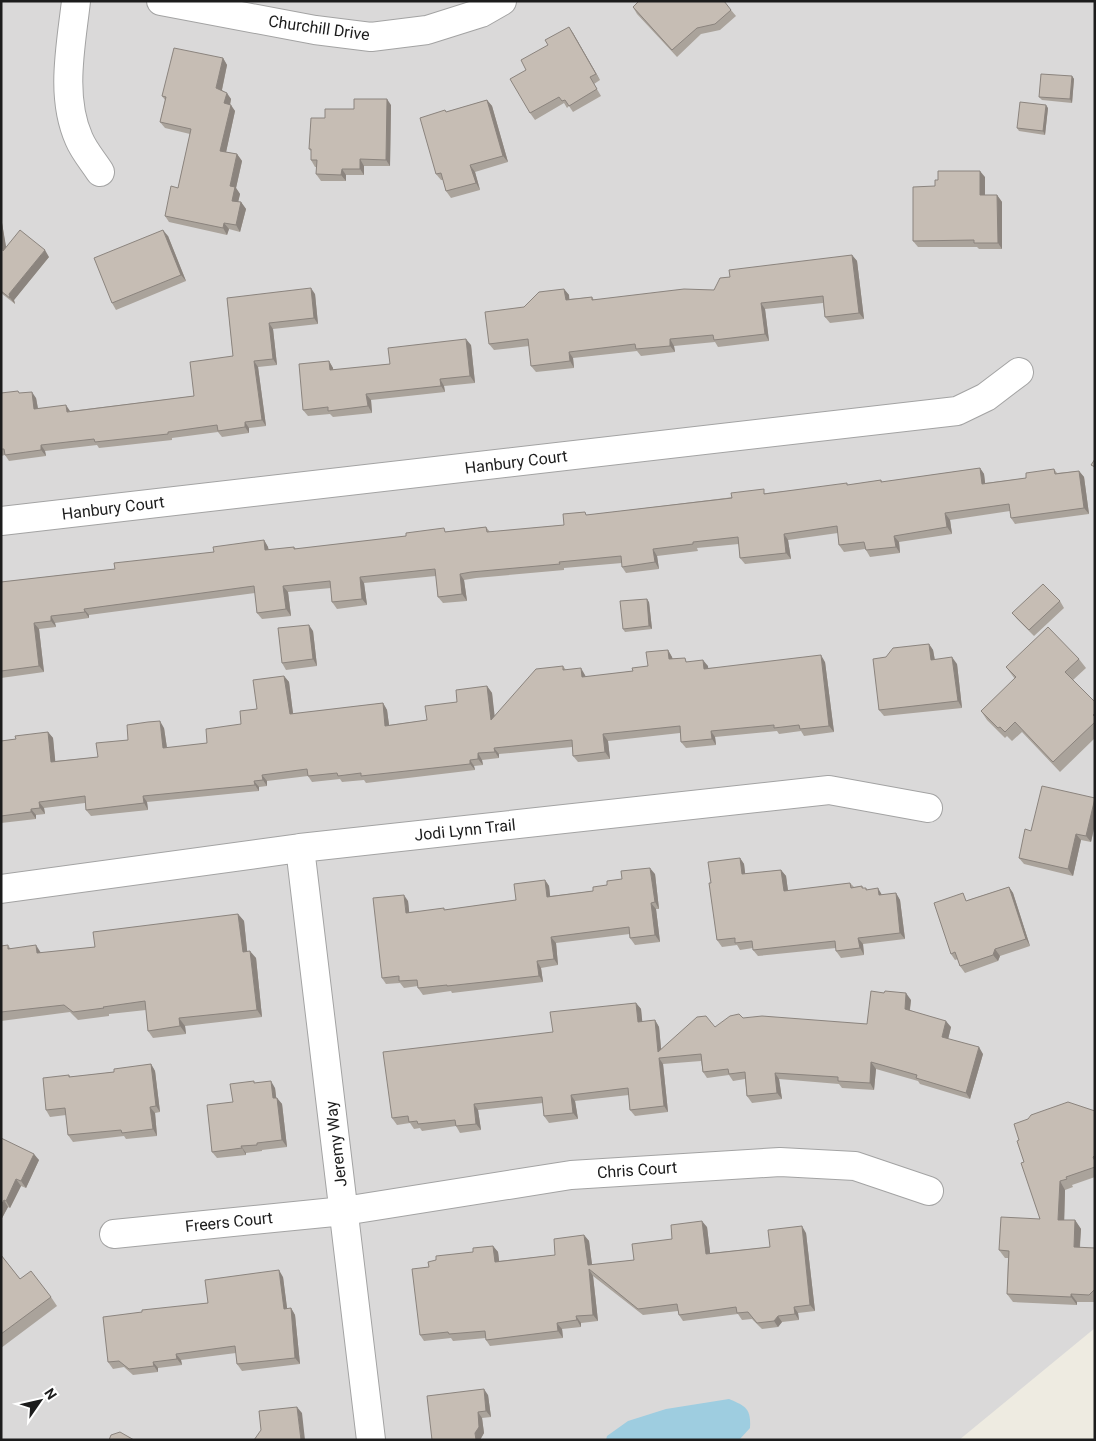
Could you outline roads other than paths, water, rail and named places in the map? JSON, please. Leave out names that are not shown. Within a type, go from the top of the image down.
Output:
[{"type":"street","points":[[76,1],[69,66],[69,104],[79,140],[100,172]]},
{"type":"street","name":"Churchill Drive","points":[[161,1],[315,30],[371,37],[427,30],[481,13],[502,1]]},
{"type":"street","name":"Hanbury Court","points":[[1,521],[957,411],[986,397],[1019,372]]},
{"type":"street","name":"Jodi Lynn Trail","points":[[1,889],[300,848],[829,790],[928,808]]},
{"type":"street","name":"Jeremy Way","points":[[300,848],[371,1440]]},
{"type":"street","name":"Chris Court","points":[[344,1211],[571,1175],[780,1162],[855,1166],[929,1191]]},
{"type":"street","name":"Freers Court","points":[[114,1234],[344,1211]]},
{"type":"water","points":[[729,1399],[743,1406],[750,1416],[750,1428],[739,1440],[606,1440],[607,1436],[628,1421],[666,1409]]}]
